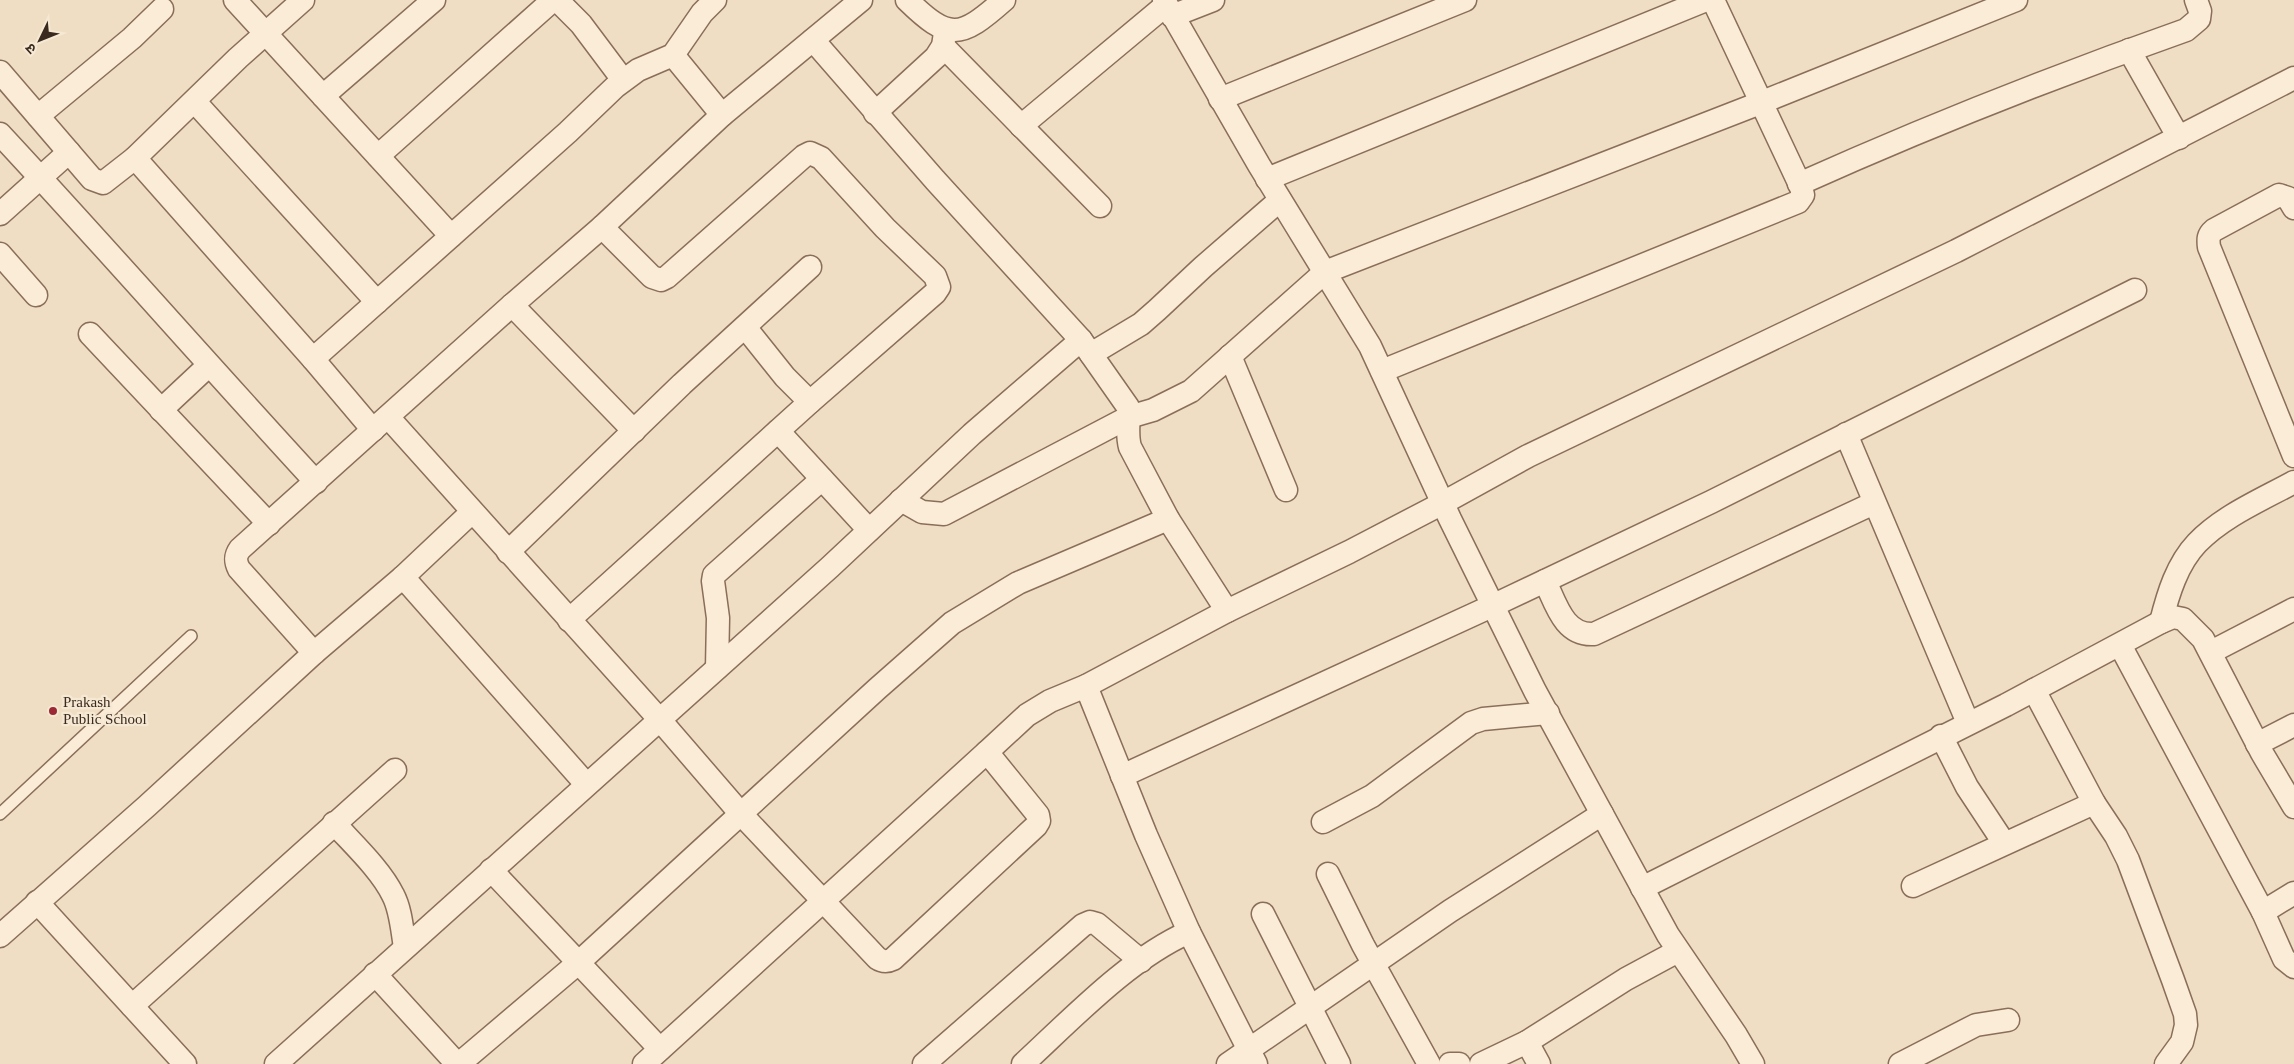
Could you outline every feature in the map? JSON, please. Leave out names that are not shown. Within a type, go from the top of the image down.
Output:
[{"type":"street","points":[[235,0],[451,236]]},
{"type":"street","points":[[0,72],[92,179],[103,183],[135,158],[265,33],[303,0]]},
{"type":"street","points":[[323,96],[434,0]]},
{"type":"street","points":[[378,156],[553,0]]},
{"type":"street","points":[[557,0],[582,24],[623,80]]},
{"type":"street","points":[[313,359],[623,80],[638,70],[673,55],[702,14],[715,0]]},
{"type":"street","points":[[314,653],[239,569],[236,555],[240,549],[512,305],[602,227],[722,115],[860,0]]},
{"type":"street","points":[[907,0],[931,23],[1020,126],[1100,206]]},
{"type":"street","points":[[875,113],[928,65],[944,38],[973,24],[1004,0]]},
{"type":"street","points":[[1020,126],[1167,7],[1213,0]]},
{"type":"street","points":[[1220,99],[1465,0]]},
{"type":"street","points":[[1268,178],[1706,0]]},
{"type":"street","points":[[1382,371],[1791,206],[1802,196],[1799,184],[1713,0]]},
{"type":"street","points":[[901,500],[922,512],[944,514],[1130,418],[1153,410],[1191,391],[1325,272],[1760,103],[2016,0]]},
{"type":"street","points":[[1799,184],[1923,129],[2186,30],[2199,19],[2200,12],[2196,0]]},
{"type":"street","points":[[1167,7],[1382,371],[1492,606],[1642,888],[1678,950],[1736,1035],[1753,1064]]},
{"type":"street","points":[[38,116],[132,38],[162,9]]},
{"type":"street","points":[[813,40],[875,113],[1086,347],[1128,408],[1130,418],[1127,437],[1130,447],[1168,519],[1227,611]]},
{"type":"street","points":[[2129,50],[2179,138]]},
{"type":"street","points":[[673,55],[722,115]]},
{"type":"street","points":[[490,870],[578,963],[652,1057],[822,900],[1036,708],[1086,686],[1227,611],[1443,503],[1528,456],[1956,252],[2294,78]]},
{"type":"street","points":[[195,102],[377,302]]},
{"type":"street","points":[[0,134],[40,176],[208,366],[316,482]]},
{"type":"street","points":[[0,214],[40,176],[69,152]]},
{"type":"street","points":[[569,620],[939,288],[935,276],[885,228],[822,158],[810,154],[804,156],[667,277],[660,280],[652,277],[602,227]]},
{"type":"street","points":[[135,158],[313,359],[472,512],[660,720],[741,814],[877,958],[887,962],[893,959],[1028,834],[1039,821],[1038,816],[987,752]]},
{"type":"street","points":[[2294,208],[2288,198],[2279,195],[2214,230],[2208,239],[2209,247],[2294,456]]},
{"type":"street","points":[[276,1064],[586,784],[660,720],[972,434],[1086,347],[1141,324],[1280,200]]},
{"type":"street","points":[[0,254],[36,295]]},
{"type":"street","points":[[508,552],[634,431],[810,267]]},
{"type":"street","points":[[1122,776],[1492,606],[1711,502],[2135,290]]},
{"type":"street","points":[[512,305],[634,431]]},
{"type":"street","points":[[745,327],[785,377],[810,402]]},
{"type":"street","points":[[90,334],[269,524]]},
{"type":"street","points":[[1230,356],[1286,490]]},
{"type":"street","points":[[161,410],[208,366]]},
{"type":"street","points":[[778,431],[869,530]]},
{"type":"street","points":[[1846,434],[1968,722]]},
{"type":"street","points":[[717,668],[718,618],[713,581],[714,575],[822,479]]},
{"type":"street","points":[[2161,622],[2167,597],[2175,576],[2196,544],[2234,514],[2294,482]]},
{"type":"street","points":[[1545,581],[1567,624],[1574,631],[1583,634],[1594,634],[1874,503]]},
{"type":"street","points":[[0,936],[147,806],[314,653],[403,577],[472,512]]},
{"type":"street","points":[[375,974],[458,1064],[578,963],[952,623],[1018,582],[1168,519]]},
{"type":"street","points":[[403,577],[586,784]]},
{"type":"street","points":[[2211,652],[2294,609]]},
{"type":"street","points":[[1642,888],[2034,690],[2173,617],[2183,619],[2194,628],[2211,652],[2258,744],[2294,808]]},
{"type":"street","points":[[2120,645],[2264,912],[2284,959],[2294,967]]},
{"type":"street","points":[[1086,686],[1122,776],[1189,932],[1252,1057]]},
{"type":"street","points":[[2034,690],[2094,803],[2116,836],[2128,860],[2185,1014],[2186,1025],[2182,1042],[2166,1064]]},
{"type":"street","points":[[1323,822],[1372,796],[1471,724],[1483,719],[1548,713]]},
{"type":"street","points":[[2258,744],[2294,725]]},
{"type":"street","points":[[1941,736],[1967,787],[2004,843]]},
{"type":"street","points":[[132,1006],[395,770]]},
{"type":"street","points":[[1913,886],[2094,803]]},
{"type":"street","points":[[1228,1064],[1252,1057],[1310,1008],[1374,963],[1602,814]]},
{"type":"street","points":[[334,823],[382,878],[394,895],[405,947]]},
{"type":"street","points":[[1328,874],[1429,1064]]},
{"type":"street","points":[[2264,912],[2294,894]]},
{"type":"street","points":[[37,902],[185,1064]]},
{"type":"street","points":[[1263,914],[1339,1064]]},
{"type":"street","points":[[924,1064],[1083,925],[1090,922],[1097,924],[1141,961]]},
{"type":"street","points":[[1023,1064],[1097,997],[1141,961],[1155,950],[1189,932]]},
{"type":"street","points":[[1481,1064],[1528,1042],[1633,975],[1678,950]]},
{"type":"street","points":[[1900,1064],[1970,1027],[2008,1020]]},
{"type":"street","points":[[1528,1042],[1539,1064]]},
{"type":"street","points":[[1450,1064],[1459,1064]]},
{"type":"lane","points":[[0,814],[191,636]]},
{"type":"place","name":"Prakash Public School","points":[[53,711]]}]
